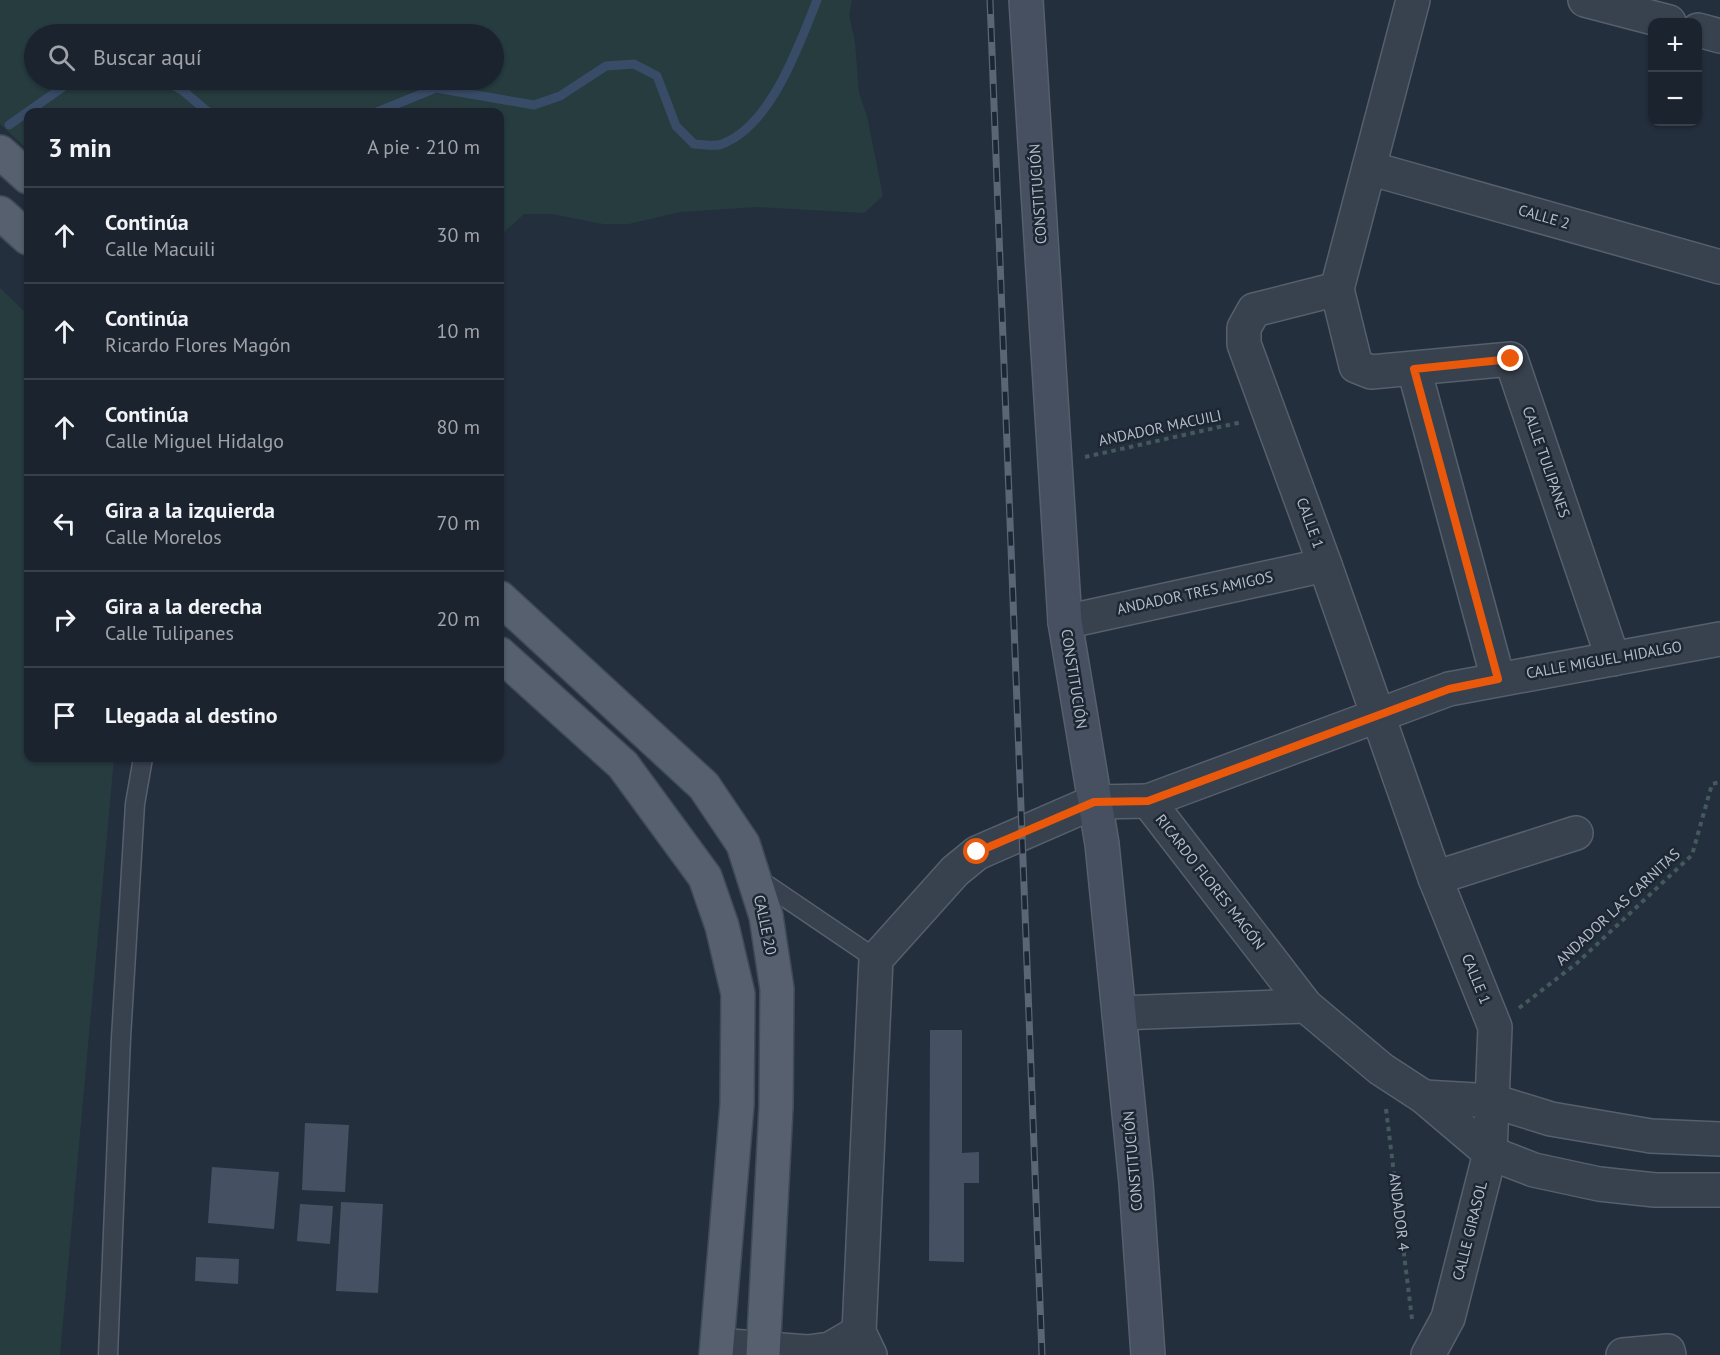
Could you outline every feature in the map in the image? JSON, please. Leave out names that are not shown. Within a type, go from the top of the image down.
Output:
[{"type":"main road","name":"CONSTITUCIÓN","points":[[1026,0],[1065,622],[1102,844],[1136,1183],[1148,1355]]},
{"type":"main road","points":[[0,152],[24,173]]},
{"type":"main road","points":[[0,213],[24,234]]},
{"type":"main road","name":"CALLE 20","points":[[504,602],[704,786],[743,844],[766,916],[777,989],[776,1107],[763,1351]]},
{"type":"main road","points":[[504,658],[623,765],[705,877],[722,926],[738,994],[737,1083],[716,1350]]},
{"type":"street","points":[[1413,0],[1336,289],[1356,366],[1371,372],[1414,369],[1498,679]]},
{"type":"street","points":[[1585,0],[1654,18]]},
{"type":"street","points":[[1702,31],[1720,36]]},
{"type":"street","name":"CALLE 2","points":[[1368,168],[1720,267]]},
{"type":"street","name":"CALLE 1","points":[[1336,289],[1254,310],[1244,328],[1244,344],[1325,565],[1435,878],[1495,1027],[1493,1101]]},
{"type":"street","name":"CALLE TULIPANES","points":[[1414,369],[1511,359],[1613,659]]},
{"type":"street","name":"ANDADOR TRES AMIGOS","points":[[1065,622],[1325,565]]},
{"type":"street","name":"CALLE MIGUEL HIDALGO","points":[[1148,801],[1449,689],[1613,659],[1718,631]]},
{"type":"street","name":"RICARDO FLORES MAGÓN","points":[[1094,802],[1148,801],[1306,1006],[1381,1070],[1424,1097],[1490,1153],[1534,1170],[1599,1184],[1655,1190],[1720,1190]]},
{"type":"street","points":[[716,1350],[808,1352],[865,1344],[876,959],[955,871],[977,852],[1094,802]]},
{"type":"street","points":[[1435,878],[1576,833]]},
{"type":"street","points":[[1119,1013],[1306,1006]]},
{"type":"street","name":"RICARDO FLORES MAGÓN","points":[[1424,1097],[1493,1101],[1551,1119],[1607,1130],[1651,1136],[1720,1139]]},
{"type":"street","name":"CALLE GIRASOL","points":[[1420,1343],[1448,1318],[1490,1153],[1493,1101]]},
{"type":"street","points":[[1623,1355],[1668,1351],[1669,1355]]},
{"type":"lane","points":[[108,1355],[122,1014],[135,804],[141,762]]},
{"type":"lane","points":[[753,876],[876,959]]},
{"type":"path","name":"ANDADOR MACUILI","points":[[1055,464],[1270,416]]},
{"type":"path","name":"ANDADOR LAS CARNITAS","points":[[1495,1027],[1577,963],[1692,855],[1712,784],[1720,782]]},
{"type":"path","name":"ANDADOR 4","points":[[1381,1070],[1420,1343]]},
{"type":"green space","points":[[0,0],[852,0],[849,15],[855,42],[859,93],[867,116],[883,196],[864,213],[757,207],[680,212],[629,224],[603,224],[552,214],[524,214],[504,232],[504,108],[24,108],[24,146],[0,124]]},
{"type":"green space","points":[[0,288],[24,311],[24,762],[114,762],[60,1355],[0,1355]]},
{"type":"building","points":[[930,1030],[962,1030],[962,1153],[979,1152],[979,1183],[964,1183],[964,1262],[929,1261]]},
{"type":"building","points":[[305,1123],[349,1125],[345,1192],[302,1190]]},
{"type":"building","points":[[212,1167],[279,1172],[274,1229],[208,1223]]},
{"type":"building","points":[[341,1202],[383,1204],[378,1293],[336,1291]]},
{"type":"building","points":[[300,1204],[333,1206],[330,1244],[297,1241]]},
{"type":"building","points":[[196,1257],[239,1259],[238,1284],[195,1281]]},
{"type":"waterway","points":[[448,90],[534,105],[560,96],[606,66],[634,64],[657,76],[676,126],[694,144],[719,145],[739,134],[755,120],[769,102],[792,61],[817,0]]},
{"type":"waterway","points":[[33,108],[59,90]]},
{"type":"waterway","points":[[182,90],[203,108]]},
{"type":"waterway","points":[[387,108],[431,90]]},
{"type":"waterway","points":[[9,125],[24,114]]},
{"type":"railway","points":[[990,0],[1042,1355]]},
{"type":"route","points":[[977,852],[1094,802],[1148,801],[1449,689],[1498,679],[1414,369],[1511,359]]}]
